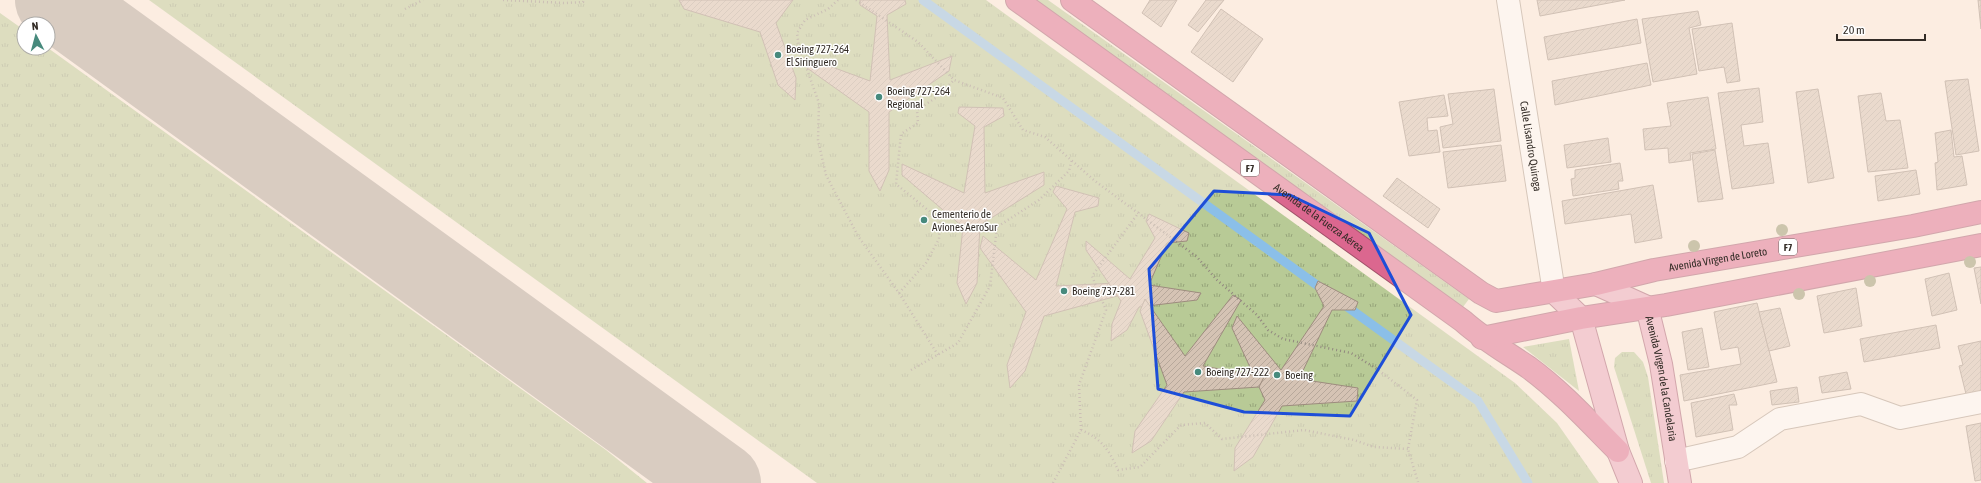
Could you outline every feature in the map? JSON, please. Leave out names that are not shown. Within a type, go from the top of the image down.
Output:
[{"type":"highway","name":"Avenida de la Fuerza Aérea","points":[[1017,0],[1463,321],[1482,338],[1528,368],[1567,401],[1618,451]]},
{"type":"highway","name":"Avenida Virgen de Loreto","points":[[1072,0],[1481,293],[1496,302],[1596,284],[1654,270],[1913,226],[1981,212]]},
{"type":"highway","points":[[1482,338],[1581,318],[1666,305],[1981,245]]},
{"type":"main road","name":"Avenida Virgen de la Candelaria","points":[[1596,284],[1647,307],[1661,364],[1680,483]]},
{"type":"main road","points":[[1554,292],[1581,318],[1618,451],[1631,483]]},
{"type":"street","name":"Calle Lisandro Quiroga","points":[[1508,0],[1554,292]]},
{"type":"street","points":[[1676,461],[1738,447],[1780,419],[1861,404],[1900,418],[1981,402]]},
{"type":"path","points":[[405,10],[423,0]]},
{"type":"path","points":[[503,0],[565,4],[584,0]]},
{"type":"path","points":[[838,0],[828,9],[805,20],[797,33],[799,47],[819,103],[818,140],[826,175],[858,236],[899,293],[938,355]]},
{"type":"path","points":[[856,0],[918,42],[954,80],[1003,98],[1023,130],[1045,137],[1072,159],[1095,181],[1139,212],[1197,257],[1217,280],[1257,315],[1268,330],[1282,339],[1351,353],[1377,369],[1418,400],[1408,448],[1418,482]]},
{"type":"path","points":[[899,293],[926,263],[939,239],[940,220],[896,184],[901,134],[918,123],[917,110],[937,97],[954,80]]},
{"type":"path","points":[[911,370],[958,343],[990,286],[997,227],[1039,200],[1069,171],[1072,159]]},
{"type":"path","points":[[1053,483],[1081,430],[1079,385],[1106,310],[1092,276],[1139,212]]},
{"type":"path","points":[[1081,430],[1091,435],[1108,450],[1118,470],[1140,467],[1182,425],[1205,423],[1222,439],[1304,430],[1354,440],[1374,447],[1408,448]]},
{"type":"highlighted area","points":[[1214,191],[1290,195],[1369,233],[1411,315],[1350,416],[1244,412],[1158,389],[1149,269]]},
{"type":"green space","points":[[149,0],[986,0],[1515,383],[1557,423],[1599,483],[817,483]]},
{"type":"green space","points":[[1030,0],[1048,0],[1469,299],[1463,307]]},
{"type":"green space","points":[[0,13],[16,24],[16,56],[56,56],[56,54],[606,450],[647,483],[0,483]]},
{"type":"green space","points":[[1569,339],[1579,391],[1523,347]]},
{"type":"green space","points":[[1622,352],[1634,352],[1643,362],[1648,377],[1664,483],[1651,483],[1614,367],[1615,358]]},
{"type":"building","name":"Boeing 727-264 El Siringuero","points":[[679,0],[793,0],[776,23],[796,78],[795,100],[778,85],[760,32],[684,9]]},
{"type":"building","name":"Boeing 727-264 Regional","points":[[860,0],[905,0],[906,4],[887,15],[890,80],[952,56],[949,71],[889,112],[889,170],[880,191],[869,171],[869,112],[807,68],[805,57],[870,81],[877,16],[860,5]]},
{"type":"building","points":[[1150,0],[1177,0],[1161,27],[1142,13]]},
{"type":"building","points":[[1206,0],[1224,0],[1198,32],[1188,25]]},
{"type":"building","points":[[1537,0],[1625,0],[1540,16]]},
{"type":"building","points":[[1978,0],[1981,0],[1981,29]]},
{"type":"building","points":[[1221,9],[1263,39],[1233,82],[1191,52]]},
{"type":"building","points":[[1698,11],[1701,25],[1689,28],[1697,74],[1653,82],[1642,19]]},
{"type":"building","points":[[1637,19],[1641,43],[1548,60],[1544,37]]},
{"type":"building","points":[[1732,23],[1740,81],[1727,83],[1724,67],[1699,71],[1692,29]]},
{"type":"building","points":[[1647,63],[1651,85],[1555,105],[1552,81]]},
{"type":"building","points":[[1968,79],[1979,151],[1956,155],[1945,81]]},
{"type":"building","points":[[1759,88],[1763,122],[1741,125],[1744,146],[1768,143],[1774,183],[1732,189],[1718,93]]},
{"type":"building","points":[[1494,89],[1501,141],[1443,148],[1440,127],[1453,124],[1448,94]]},
{"type":"building","points":[[1818,89],[1834,178],[1808,183],[1796,92]]},
{"type":"building","points":[[1881,93],[1886,121],[1900,120],[1908,168],[1868,172],[1858,96]]},
{"type":"building","points":[[1444,95],[1448,116],[1427,118],[1428,131],[1437,130],[1440,152],[1409,156],[1399,102]]},
{"type":"building","points":[[1708,97],[1716,149],[1690,153],[1691,160],[1669,163],[1668,148],[1645,150],[1643,129],[1671,126],[1667,103]]},
{"type":"building","points":[[959,107],[1003,108],[1004,116],[984,127],[985,193],[1044,172],[1044,185],[980,225],[977,283],[966,304],[957,283],[963,227],[902,175],[902,164],[964,193],[975,126],[958,113]]},
{"type":"building","points":[[1951,130],[1954,157],[1962,156],[1967,185],[1937,190],[1935,163],[1938,162],[1935,133]]},
{"type":"building","points":[[1608,138],[1611,162],[1567,168],[1564,145]]},
{"type":"building","points":[[1501,145],[1506,181],[1448,188],[1443,152]]},
{"type":"building","points":[[1715,150],[1723,199],[1698,202],[1692,154]]},
{"type":"building","points":[[1620,163],[1623,181],[1618,181],[1619,189],[1573,196],[1571,179],[1575,178],[1575,170]]},
{"type":"building","points":[[1916,170],[1920,194],[1878,201],[1875,176]]},
{"type":"building","points":[[1397,178],[1440,209],[1428,228],[1383,196]]},
{"type":"building","points":[[1653,185],[1662,238],[1635,243],[1631,214],[1565,224],[1562,201]]},
{"type":"building","name":"Boeing 737-281","points":[[1056,186],[1099,198],[1098,206],[1075,212],[1056,286],[1116,283],[1117,296],[1044,316],[1025,371],[1010,388],[1007,365],[1026,312],[980,248],[983,236],[1036,280],[1067,209],[1053,192]]},
{"type":"building","points":[[1149,214],[1189,233],[1187,241],[1167,243],[1149,285],[1201,293],[1197,300],[1139,307],[1127,330],[1111,341],[1112,324],[1121,301],[1086,250],[1086,241],[1130,279],[1155,238],[1146,221]]},
{"type":"building","points":[[1981,267],[1981,304],[1974,268]]},
{"type":"building","points":[[1949,273],[1957,310],[1932,316],[1925,279]]},
{"type":"building","name":"Boeing","points":[[1318,281],[1358,302],[1355,310],[1332,310],[1299,379],[1358,388],[1357,401],[1282,406],[1253,457],[1234,471],[1235,448],[1265,400],[1232,328],[1237,316],[1281,370],[1324,306],[1315,288]]},
{"type":"building","points":[[1856,288],[1862,326],[1824,333],[1817,296]]},
{"type":"building","name":"Boeing 727-222","points":[[1233,295],[1241,300],[1203,366],[1264,377],[1259,387],[1184,392],[1151,441],[1132,453],[1135,431],[1167,385],[1140,311],[1145,299],[1185,356]]},
{"type":"building","points":[[1757,303],[1777,382],[1684,401],[1680,375],[1741,364],[1738,347],[1721,350],[1714,312]]},
{"type":"building","points":[[1780,308],[1790,346],[1769,351],[1759,312]]},
{"type":"building","points":[[1936,325],[1940,348],[1864,362],[1860,339]]},
{"type":"building","points":[[1702,328],[1709,367],[1688,370],[1682,332]]},
{"type":"building","points":[[1981,341],[1981,391],[1966,394],[1959,366],[1963,365],[1958,346]]},
{"type":"building","points":[[1847,372],[1851,389],[1822,393],[1819,377]]},
{"type":"building","points":[[1797,387],[1799,402],[1772,405],[1770,391]]},
{"type":"building","points":[[1734,394],[1737,405],[1729,405],[1733,430],[1696,437],[1691,403]]},
{"type":"building","points":[[1981,423],[1981,480],[1975,481],[1966,426]]},
{"type":"waterway","points":[[923,0],[1325,291]]},
{"type":"waterway","points":[[1342,303],[1478,401],[1528,483]]},
{"type":"taxiway","points":[[55,0],[721,483]]},
{"type":"place","name":"Boeing 727-264 El Siringuero","points":[[778,55]]},
{"type":"place","name":"Boeing 727-264 Regional","points":[[879,97]]},
{"type":"place","name":"Cementerio de Aviones AeroSur","points":[[924,220]]},
{"type":"place","name":"Boeing 737-281","points":[[1064,291]]},
{"type":"place","name":"Boeing 727-222","points":[[1198,372]]},
{"type":"place","name":"Boeing","points":[[1277,375]]}]
